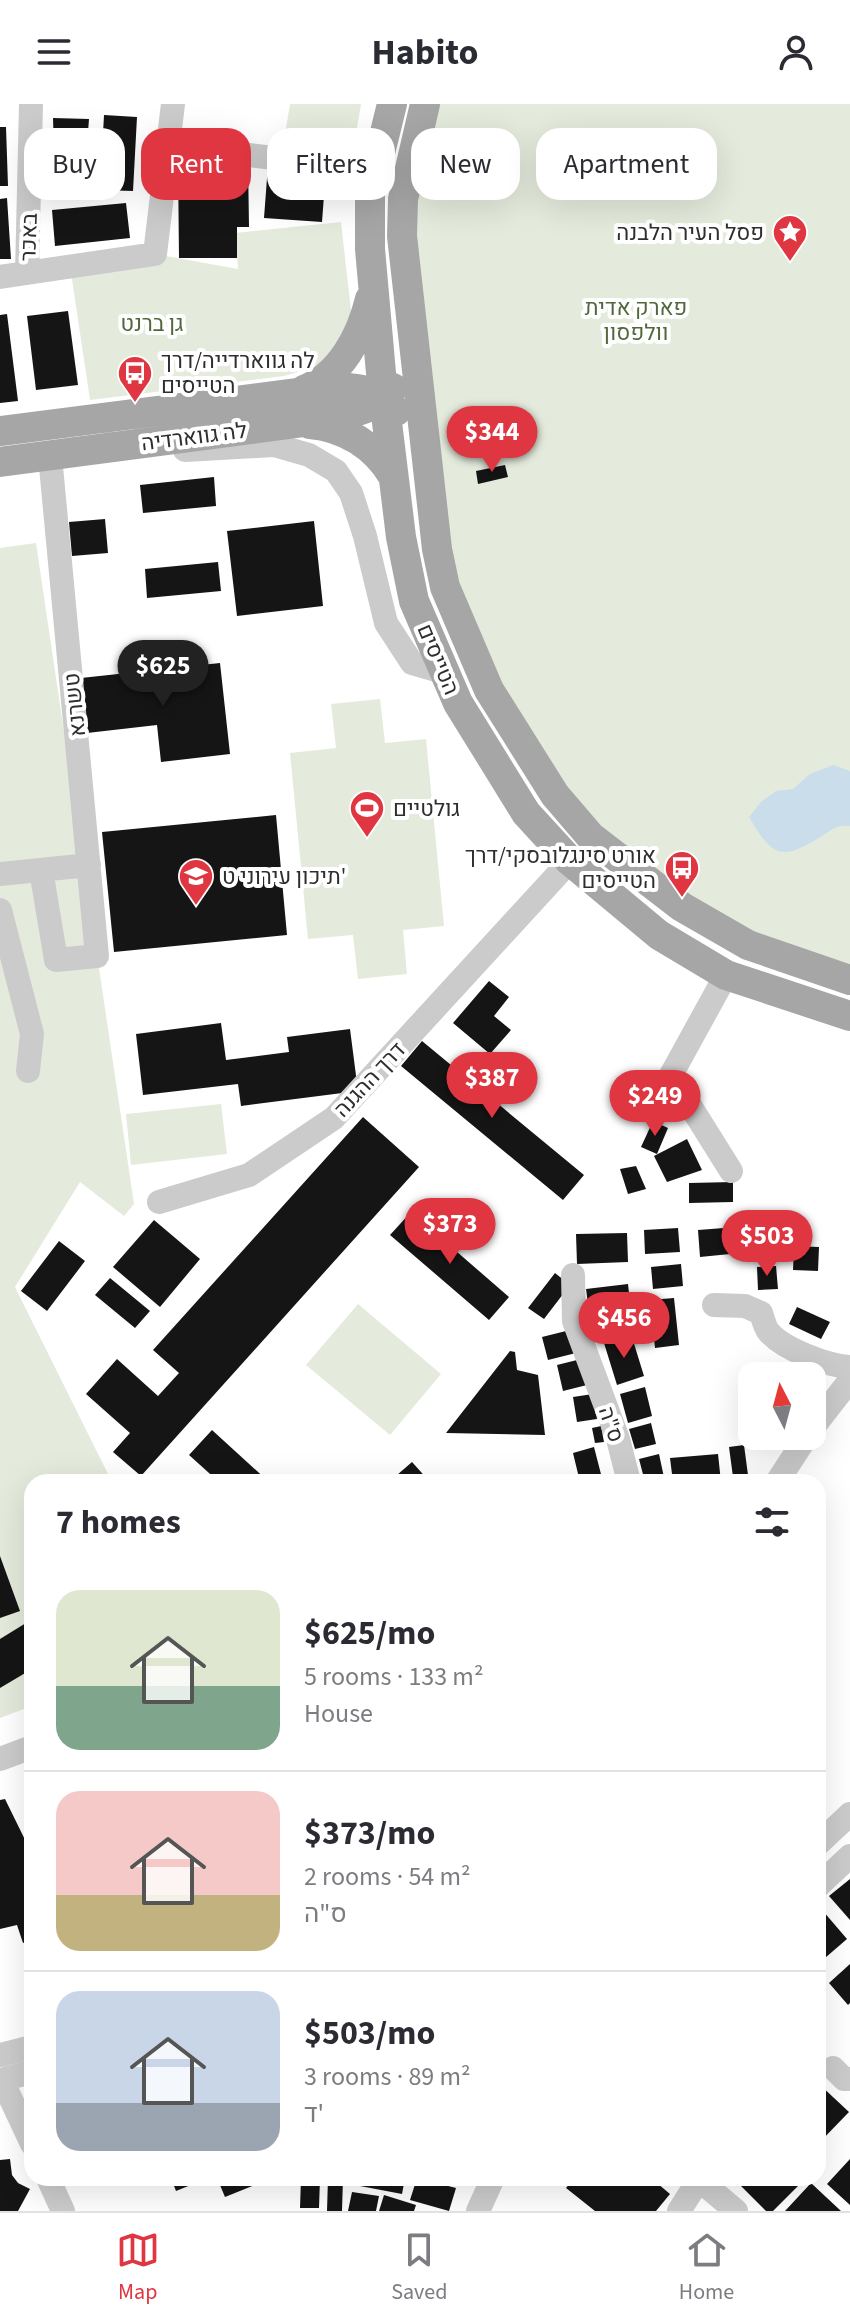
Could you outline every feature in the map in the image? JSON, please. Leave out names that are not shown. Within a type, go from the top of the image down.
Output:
[{"type":"main road","name":"הטייסים","points":[[392,104],[370,194],[370,249],[384,399],[401,537],[414,601],[458,703],[526,813],[570,861],[659,935],[726,975],[850,1016]]},
{"type":"main road","name":"הטייסים","points":[[425,104],[403,199],[402,236],[431,505],[445,587],[489,690],[555,795],[585,830],[682,907],[748,945],[850,980]]},
{"type":"main road","points":[[300,392],[322,381],[347,354],[363,322],[373,286]]},
{"type":"main road","points":[[411,320],[397,381],[384,399],[403,420],[412,436],[431,505]]},
{"type":"main road","name":"לה גווארדיה","points":[[0,431],[353,387],[369,390],[384,399]]},
{"type":"main road","name":"לה גווארדיה","points":[[0,462],[50,462],[300,423],[359,412],[384,399]]},
{"type":"main road","points":[[300,423],[329,427],[354,437],[377,455],[393,476]]},
{"type":"street","name":"באכר","points":[[27,273],[31,104]]},
{"type":"street","points":[[170,128],[173,104]]},
{"type":"street","points":[[0,277],[155,254],[161,200]]},
{"type":"street","points":[[50,462],[274,445],[319,460],[336,471],[351,493],[386,623],[412,663],[443,672]]},
{"type":"street","name":"טשרנא","points":[[41,870],[56,960],[97,956],[50,462]]},
{"type":"street","name":"דרך ההגנה","points":[[159,1202],[249,1175],[334,1118],[570,861]]},
{"type":"street","points":[[0,874],[89,865]]},
{"type":"street","points":[[0,910],[32,1034],[28,1071]]},
{"type":"street","points":[[726,975],[671,1075],[731,1171]]},
{"type":"street","name":"ס\"ה","points":[[573,1275],[574,1321],[618,1439],[627,1474]]},
{"type":"street","points":[[714,1305],[745,1306],[761,1313],[769,1332],[790,1346],[835,1366],[850,1367]]},
{"type":"street","points":[[826,1411],[850,1380]]},
{"type":"street","points":[[782,1474],[798,1450]]},
{"type":"street","points":[[0,1759],[24,1750]]},
{"type":"street","points":[[826,1836],[850,1814]]},
{"type":"street","points":[[826,1878],[850,1856]]},
{"type":"street","points":[[0,2055],[24,2049]]},
{"type":"street","points":[[24,2074],[1,2080],[24,2127]]},
{"type":"street","points":[[52,2186],[63,2211]]},
{"type":"street","points":[[478,2211],[489,2186]]},
{"type":"street","points":[[679,2211],[694,2186]]},
{"type":"street","points":[[708,2186],[736,2211]]},
{"type":"green space","points":[[290,104],[361,104],[357,128],[286,128]]},
{"type":"green space","name":"פארק אדית וולפסון","points":[[435,104],[850,104],[850,973],[746,939],[561,795],[451,589],[411,226],[416,200],[520,200],[520,128],[430,128]]},
{"type":"green space","name":"גן ברנט","points":[[341,222],[351,311],[343,336],[327,360],[284,376],[90,400],[70,266],[155,254],[238,269],[235,233]]},
{"type":"green space","points":[[36,543],[134,1204],[124,1216],[80,1182],[15,1287],[108,1474],[24,1474],[24,1709],[0,1718],[0,548]]},
{"type":"green space","name":"גולטיים","points":[[380,699],[385,743],[426,739],[444,926],[403,930],[407,974],[358,979],[353,935],[308,939],[290,753],[336,748],[331,704]]},
{"type":"green space","points":[[221,1104],[227,1154],[131,1165],[126,1114]]},
{"type":"green space","points":[[358,1304],[441,1374],[390,1435],[306,1365]]},
{"type":"water","points":[[833,765],[850,771],[850,826],[835,828],[788,852],[772,848],[749,817],[761,802],[776,791],[793,789],[810,774]]},
{"type":"building","points":[[104,115],[137,117],[133,191],[125,191],[125,128],[103,128]]},
{"type":"building","points":[[53,118],[89,119],[88,128],[53,128]]},
{"type":"building","points":[[0,127],[6,127],[8,186],[0,186]]},
{"type":"building","points":[[267,178],[267,200],[324,200],[322,222],[264,218]]},
{"type":"building","points":[[7,198],[11,259],[0,259],[0,199]]},
{"type":"building","points":[[178,200],[249,200],[249,227],[237,227],[237,258],[179,258]]},
{"type":"building","points":[[126,203],[130,238],[55,246],[52,210]]},
{"type":"building","points":[[68,311],[78,385],[36,390],[27,316]]},
{"type":"building","points":[[7,314],[18,401],[0,403],[0,315]]},
{"type":"building","points":[[505,465],[508,477],[478,484],[476,471]]},
{"type":"building","points":[[214,477],[216,506],[143,513],[140,485]]},
{"type":"building","points":[[105,519],[108,553],[72,556],[69,522]]},
{"type":"building","points":[[314,521],[323,606],[237,616],[227,531]]},
{"type":"building","points":[[218,562],[221,591],[147,598],[145,569]]},
{"type":"building","points":[[220,663],[230,754],[161,762],[157,725],[87,733],[81,678]]},
{"type":"building","points":[[276,815],[287,935],[114,952],[102,832]]},
{"type":"building","points":[[489,981],[509,997],[494,1016],[511,1030],[490,1054],[453,1023]]},
{"type":"building","points":[[221,1023],[226,1060],[289,1052],[287,1037],[350,1029],[358,1091],[241,1106],[238,1084],[143,1095],[136,1034]]},
{"type":"building","points":[[422,1041],[584,1175],[563,1200],[401,1066]]},
{"type":"building","points":[[363,1117],[419,1167],[143,1474],[139,1474],[113,1452],[130,1433],[86,1394],[117,1359],[158,1396],[179,1373],[153,1350]]},
{"type":"building","points":[[653,1121],[668,1128],[657,1154],[641,1147]]},
{"type":"building","points":[[687,1139],[702,1170],[667,1182],[654,1156]]},
{"type":"building","points":[[636,1166],[646,1189],[628,1194],[620,1169]]},
{"type":"building","points":[[733,1182],[733,1202],[689,1203],[689,1183]]},
{"type":"building","points":[[775,1210],[776,1255],[750,1256],[749,1211]]},
{"type":"building","points":[[411,1212],[509,1297],[489,1320],[390,1235]]},
{"type":"building","points":[[154,1220],[200,1259],[160,1307],[113,1267]]},
{"type":"building","points":[[737,1227],[740,1253],[700,1257],[698,1230]]},
{"type":"building","points":[[678,1228],[680,1252],[645,1254],[644,1230]]},
{"type":"building","points":[[627,1233],[628,1262],[577,1264],[576,1234]]},
{"type":"building","points":[[59,1241],[85,1261],[47,1311],[21,1291]]},
{"type":"building","points":[[794,1246],[819,1247],[818,1271],[793,1270]]},
{"type":"building","points":[[681,1264],[683,1286],[653,1289],[651,1267]]},
{"type":"building","points":[[776,1266],[778,1289],[758,1290],[757,1267]]},
{"type":"building","points":[[555,1273],[570,1285],[544,1319],[528,1308]]},
{"type":"building","points":[[110,1278],[150,1311],[135,1328],[95,1295]]},
{"type":"building","points":[[628,1284],[632,1320],[591,1326],[586,1289]]},
{"type":"building","points":[[674,1298],[679,1345],[655,1348],[650,1300]]},
{"type":"building","points":[[797,1307],[830,1322],[821,1339],[789,1324]]},
{"type":"building","points":[[570,1330],[576,1353],[548,1360],[542,1337]]},
{"type":"building","points":[[631,1334],[644,1376],[617,1385],[604,1343]]},
{"type":"building","points":[[510,1351],[515,1352],[517,1370],[538,1375],[545,1435],[446,1433]]},
{"type":"building","points":[[581,1359],[587,1385],[563,1391],[557,1365]]},
{"type":"building","points":[[645,1387],[652,1416],[628,1423],[620,1394]]},
{"type":"building","points":[[593,1394],[597,1419],[577,1422],[573,1397]]},
{"type":"building","points":[[651,1423],[656,1444],[635,1449],[629,1429]]},
{"type":"building","points":[[601,1426],[604,1442],[595,1443],[592,1428]]},
{"type":"building","points":[[212,1430],[260,1474],[210,1474],[189,1455]]},
{"type":"building","points":[[738,1446],[738,1450],[745,1450],[748,1474],[733,1474],[729,1447]]},
{"type":"building","points":[[594,1447],[601,1474],[578,1474],[573,1453]]},
{"type":"building","points":[[659,1454],[663,1474],[643,1474],[639,1459]]},
{"type":"building","points":[[718,1454],[720,1474],[672,1474],[670,1458]]},
{"type":"building","points":[[412,1462],[423,1474],[398,1474]]},
{"type":"building","points":[[0,1556],[20,1611],[0,1618]]},
{"type":"building","points":[[24,1624],[24,1674],[0,1688],[0,1639]]},
{"type":"building","points":[[5,1799],[24,1838],[23,1943],[17,1925],[0,1929],[0,1800]]},
{"type":"building","points":[[850,1879],[850,1920],[829,1896]]},
{"type":"building","points":[[826,1914],[847,1939],[826,1957]]},
{"type":"building","points":[[850,1964],[850,2003],[848,2005],[829,1983]]},
{"type":"building","points":[[826,2090],[849,2112],[826,2136]]},
{"type":"building","points":[[10,2159],[12,2175],[18,2183],[30,2189],[18,2211],[0,2211],[0,2160]]},
{"type":"building","points":[[850,2159],[850,2205],[827,2184]]},
{"type":"building","points":[[220,2186],[252,2186],[225,2197]]},
{"type":"building","points":[[301,2186],[320,2186],[319,2208],[300,2208]]},
{"type":"building","points":[[328,2186],[343,2186],[342,2211],[327,2211]]},
{"type":"building","points":[[360,2186],[404,2186],[402,2194]]},
{"type":"building","points":[[414,2186],[456,2188],[449,2211],[410,2200]]},
{"type":"building","points":[[660,2186],[670,2194],[656,2211],[595,2211],[566,2188]]},
{"type":"building","points":[[741,2186],[798,2186],[773,2211],[766,2211]]},
{"type":"building","points":[[808,2186],[814,2186],[841,2211],[785,2211]]},
{"type":"building","points":[[352,2192],[379,2196],[376,2211],[348,2211]]},
{"type":"building","points":[[384,2195],[416,2205],[414,2211],[379,2211]]},
{"type":"place","name":"פסל העיר הלבנה","points":[[790,263]]},
{"type":"place","name":"לה גווארדייה/דרך הטייסים","points":[[135,404]]},
{"type":"place","name":"גולטיים","points":[[367,839]]},
{"type":"place","name":"אורט סינגלובסקי/דרך הטייסים","points":[[682,899]]},
{"type":"place","name":"תיכון עירוני ט'","points":[[196,907]]}]
